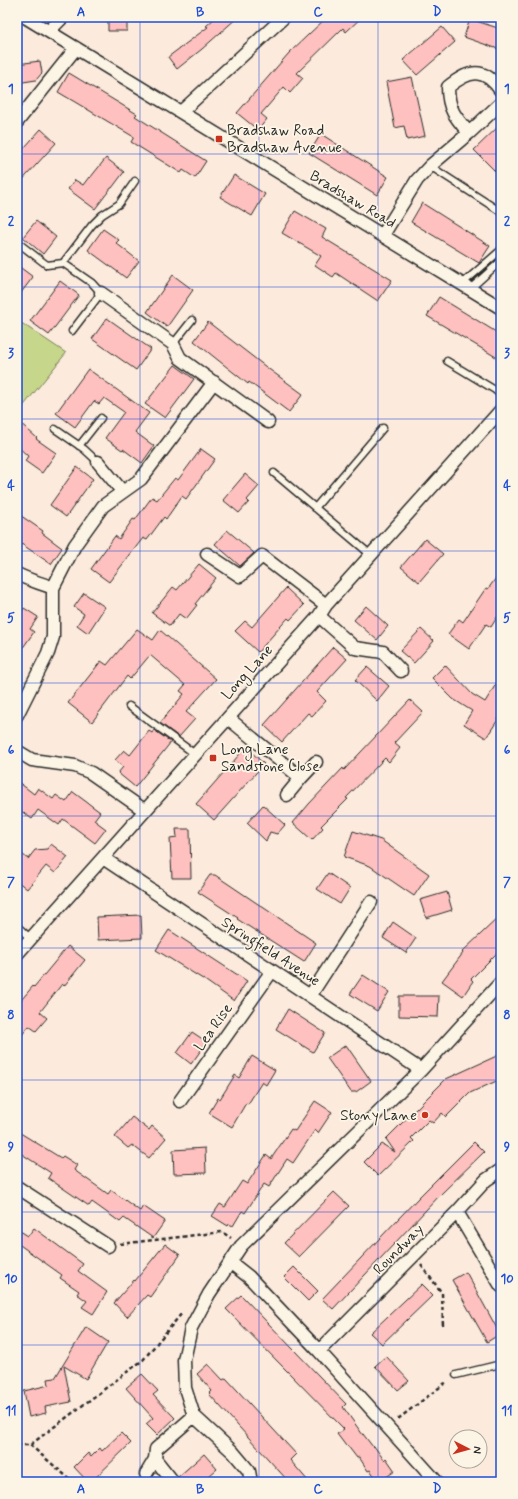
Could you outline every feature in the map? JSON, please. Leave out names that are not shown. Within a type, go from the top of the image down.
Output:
[{"type":"street","name":"Bradshaw Road","points":[[25,17],[501,308]]},
{"type":"street","points":[[49,31],[63,17]]},
{"type":"street","points":[[181,112],[284,17]]},
{"type":"street","points":[[17,122],[76,48]]},
{"type":"street","points":[[470,133],[456,118],[448,101],[448,87],[460,77],[471,73],[485,75],[496,83],[501,90]]},
{"type":"street","points":[[383,236],[417,180],[430,166],[470,133],[501,103]]},
{"type":"street","points":[[101,292],[174,344],[180,358],[268,422]]},
{"type":"street","points":[[17,715],[48,654],[53,636],[53,588],[75,545],[103,506],[122,491],[141,479],[214,382]]},
{"type":"street","name":"Long Lane","points":[[17,954],[104,858],[144,810],[320,616],[326,605],[501,410]]},
{"type":"street","points":[[98,462],[122,491]]},
{"type":"street","points":[[207,554],[240,576],[262,556],[326,605]]},
{"type":"street","points":[[17,574],[26,579],[42,583],[53,588]]},
{"type":"street","points":[[320,616],[355,648],[383,652],[401,671]]},
{"type":"street","points":[[228,718],[301,778]]},
{"type":"street","points":[[17,751],[32,760],[75,766],[91,773],[144,810]]},
{"type":"street","points":[[287,795],[316,762]]},
{"type":"street","name":"Springfield Avenue","points":[[104,858],[421,1070]]},
{"type":"street","points":[[310,996],[371,902]]},
{"type":"street","name":"Lea Rise","points":[[180,1101],[272,971]]},
{"type":"street","points":[[251,1482],[249,1471],[233,1452],[194,1416],[185,1388],[184,1360],[191,1328],[209,1294],[241,1246],[421,1070],[501,982]]},
{"type":"street","name":"Roundway","points":[[318,1351],[457,1212],[486,1180],[501,1170]]},
{"type":"street","points":[[17,1188],[108,1246]]},
{"type":"street","points":[[457,1212],[501,1286]]},
{"type":"street","points":[[230,1262],[249,1277],[437,1482]]},
{"type":"street","points":[[146,1474],[155,1459],[156,1449],[194,1416]]},
{"type":"street","points":[[155,1459],[171,1479]]},
{"type":"lane","points":[[430,166],[501,212]]},
{"type":"lane","points":[[63,263],[92,225],[118,204],[135,181]]},
{"type":"lane","points":[[17,242],[47,265],[63,263],[92,283],[101,292],[72,331]]},
{"type":"lane","points":[[466,287],[501,250]]},
{"type":"lane","points":[[466,287],[501,261]]},
{"type":"lane","points":[[174,344],[192,320]]},
{"type":"lane","points":[[447,361],[501,395]]},
{"type":"lane","points":[[78,446],[101,418]]},
{"type":"lane","points":[[315,508],[384,428]]},
{"type":"lane","points":[[55,429],[98,462]]},
{"type":"lane","points":[[274,473],[371,555]]},
{"type":"lane","points":[[129,706],[195,754]]},
{"type":"lane","points":[[17,926],[31,939]]},
{"type":"lane","points":[[456,1375],[501,1364]]},
{"type":"path","points":[[108,1246],[222,1232],[241,1246]]},
{"type":"path","points":[[414,1255],[442,1293],[443,1327]]},
{"type":"path","points":[[17,1445],[30,1445],[142,1360],[185,1309]]},
{"type":"path","points":[[388,1427],[456,1375]]},
{"type":"path","points":[[30,1445],[73,1482]]},
{"type":"green space","points":[[17,320],[66,353],[17,414]]},
{"type":"building","points":[[108,17],[127,17],[127,31],[108,31]]},
{"type":"building","points":[[216,17],[238,17],[177,69],[168,57],[208,27],[206,26]]},
{"type":"building","points":[[327,17],[362,17],[346,32],[343,28],[297,73],[303,78],[290,93],[284,87],[261,114],[267,119],[258,130],[237,113],[289,53]]},
{"type":"building","points":[[470,19],[501,29],[501,50],[464,37]]},
{"type":"building","points":[[442,27],[455,42],[417,75],[403,60]]},
{"type":"building","points":[[40,61],[42,73],[36,80],[17,83],[17,64]]},
{"type":"building","points":[[69,73],[137,114],[135,116],[206,161],[195,178],[183,170],[181,173],[131,142],[134,137],[58,92]]},
{"type":"building","points":[[412,77],[425,136],[407,140],[404,126],[395,128],[386,82]]},
{"type":"building","points":[[501,124],[501,177],[474,150]]},
{"type":"building","points":[[41,129],[56,143],[17,186],[17,156]]},
{"type":"building","points":[[321,134],[388,177],[377,195],[309,153]]},
{"type":"building","points":[[106,158],[124,172],[95,209],[68,189],[75,180],[83,185]]},
{"type":"building","points":[[234,175],[265,194],[252,216],[220,197]]},
{"type":"building","points":[[422,203],[490,246],[479,263],[411,222]]},
{"type":"building","points":[[295,211],[326,229],[322,237],[392,280],[378,301],[336,273],[333,277],[315,265],[321,256],[282,233]]},
{"type":"building","points":[[36,221],[56,237],[43,254],[23,237]]},
{"type":"building","points":[[103,229],[119,240],[116,243],[139,261],[126,278],[88,250]]},
{"type":"building","points":[[17,265],[33,277],[17,298]]},
{"type":"building","points":[[173,275],[193,290],[167,327],[147,312]]},
{"type":"building","points":[[60,281],[79,295],[49,335],[30,321]]},
{"type":"building","points":[[439,297],[501,335],[501,360],[427,316]]},
{"type":"building","points":[[107,318],[151,349],[136,370],[92,339]]},
{"type":"building","points":[[208,322],[303,394],[289,412],[249,382],[248,384],[194,341]]},
{"type":"building","points":[[175,365],[194,379],[165,418],[145,404]]},
{"type":"building","points":[[88,369],[149,413],[135,432],[154,446],[142,463],[105,438],[124,412],[104,398],[99,404],[94,401],[75,427],[56,413]]},
{"type":"building","points":[[17,420],[37,438],[36,439],[56,453],[42,473],[25,461],[28,456],[17,446]]},
{"type":"building","points":[[201,449],[215,459],[186,499],[182,496],[166,519],[164,517],[147,540],[143,538],[109,582],[91,569],[115,536],[119,539],[133,519],[135,520],[152,497],[157,500],[175,478],[178,480]]},
{"type":"building","points":[[77,467],[93,479],[66,517],[50,505]]},
{"type":"building","points":[[245,474],[259,486],[247,500],[249,502],[239,513],[223,500]]},
{"type":"building","points":[[17,513],[43,531],[42,533],[62,548],[51,564],[17,541]]},
{"type":"building","points":[[227,530],[254,553],[240,566],[215,544]]},
{"type":"building","points":[[425,539],[443,554],[419,582],[401,567]]},
{"type":"building","points":[[199,564],[216,578],[195,604],[197,605],[186,619],[179,614],[170,626],[152,613],[173,587],[177,590]]},
{"type":"building","points":[[501,571],[501,611],[491,627],[486,624],[469,649],[448,634],[459,619],[463,622],[486,588],[488,589]]},
{"type":"building","points":[[286,588],[304,605],[290,620],[288,618],[258,652],[235,631],[245,621],[252,627]]},
{"type":"building","points":[[84,593],[105,607],[88,633],[77,625],[84,614],[74,607]]},
{"type":"building","points":[[366,606],[388,626],[377,640],[354,620]]},
{"type":"building","points":[[24,608],[38,617],[30,629],[34,632],[17,656],[17,618]]},
{"type":"building","points":[[137,629],[153,640],[160,630],[216,679],[186,712],[195,719],[179,737],[160,723],[184,694],[180,691],[185,685],[150,655],[130,679],[127,676],[92,722],[68,703],[101,661],[107,665]]},
{"type":"building","points":[[421,629],[434,641],[414,663],[400,651]]},
{"type":"building","points":[[333,647],[347,659],[317,692],[326,701],[312,716],[308,713],[282,742],[264,725]]},
{"type":"building","points":[[445,665],[472,694],[485,702],[501,676],[501,715],[486,738],[464,724],[472,711],[453,699],[432,678]]},
{"type":"building","points":[[367,667],[389,686],[377,701],[355,680]]},
{"type":"building","points":[[410,700],[423,712],[394,743],[400,748],[389,762],[385,758],[346,798],[348,799],[321,826],[323,828],[312,840],[293,823],[343,768],[344,770]]},
{"type":"building","points":[[154,730],[171,742],[135,787],[118,773],[123,767],[115,760],[124,750],[130,755],[149,731],[152,733]]},
{"type":"building","points":[[246,747],[264,764],[214,820],[196,804]]},
{"type":"building","points":[[17,781],[34,794],[38,788],[53,799],[56,795],[66,802],[73,792],[100,812],[94,820],[106,829],[95,843],[63,819],[59,825],[38,810],[32,819],[17,808]]},
{"type":"building","points":[[263,805],[285,825],[277,834],[270,832],[266,841],[247,823]]},
{"type":"building","points":[[176,829],[190,829],[191,878],[172,878],[170,838],[177,837]]},
{"type":"building","points":[[353,831],[381,840],[429,874],[414,896],[370,866],[344,857]]},
{"type":"building","points":[[51,844],[68,857],[55,873],[46,866],[27,889],[17,881],[17,850],[28,859],[35,850],[47,849]]},
{"type":"building","points":[[328,873],[350,888],[340,904],[317,889]]},
{"type":"building","points":[[210,875],[215,875],[316,943],[304,962],[198,892]]},
{"type":"building","points":[[447,892],[452,910],[426,918],[420,900]]},
{"type":"building","points":[[141,915],[142,938],[98,940],[97,917]]},
{"type":"building","points":[[501,915],[501,949],[471,979],[473,981],[463,996],[442,981],[463,953],[462,952]]},
{"type":"building","points":[[393,922],[416,938],[406,953],[383,938]]},
{"type":"building","points":[[169,930],[247,981],[234,1001],[206,981],[156,950]]},
{"type":"building","points":[[68,946],[85,960],[64,986],[62,984],[40,1012],[47,1018],[36,1031],[29,1026],[17,1041],[17,1005]]},
{"type":"building","points":[[363,975],[389,992],[377,1011],[350,994]]},
{"type":"building","points":[[399,996],[439,996],[438,1017],[399,1016]]},
{"type":"building","points":[[288,1009],[325,1033],[313,1052],[276,1029]]},
{"type":"building","points":[[192,1032],[207,1042],[191,1064],[177,1053]]},
{"type":"building","points":[[346,1045],[371,1081],[356,1092],[351,1092],[327,1058]]},
{"type":"building","name":"Stony Lane","points":[[501,1054],[501,1079],[470,1093],[446,1117],[442,1113],[433,1123],[429,1120],[411,1138],[414,1141],[378,1176],[364,1162],[382,1144],[395,1152],[386,1139],[446,1079]]},
{"type":"building","points":[[252,1056],[275,1070],[266,1085],[262,1082],[248,1104],[246,1103],[232,1127],[209,1113],[235,1075],[239,1078]]},
{"type":"building","points":[[315,1101],[332,1112],[318,1133],[315,1130],[293,1163],[287,1159],[269,1187],[264,1184],[245,1213],[242,1211],[233,1226],[229,1224],[228,1226],[212,1216],[220,1204],[225,1207],[242,1181],[247,1184],[266,1155],[271,1159],[291,1129],[295,1131]]},
{"type":"building","points":[[132,1117],[149,1130],[152,1126],[166,1138],[149,1158],[132,1145],[128,1148],[115,1137]]},
{"type":"building","points":[[17,1131],[61,1158],[63,1156],[77,1165],[74,1170],[108,1194],[111,1190],[140,1211],[143,1206],[165,1221],[153,1238],[124,1218],[120,1222],[92,1202],[89,1206],[48,1178],[51,1173],[17,1151]]},
{"type":"building","points":[[474,1142],[484,1152],[441,1194],[333,1309],[322,1299],[419,1197]]},
{"type":"building","points":[[205,1148],[206,1173],[174,1174],[173,1150]]},
{"type":"building","points":[[334,1192],[349,1206],[299,1257],[284,1243]]},
{"type":"building","points":[[34,1228],[83,1264],[78,1271],[107,1292],[93,1314],[82,1307],[87,1301],[77,1294],[79,1291],[60,1278],[62,1275],[17,1243],[17,1229],[28,1236]]},
{"type":"building","points":[[165,1244],[180,1255],[150,1297],[147,1295],[127,1317],[114,1303],[134,1280],[135,1281]]},
{"type":"building","points":[[294,1267],[318,1291],[308,1301],[284,1277]]},
{"type":"building","points":[[466,1272],[500,1334],[487,1342],[452,1280]]},
{"type":"building","points":[[422,1284],[433,1295],[382,1344],[370,1333]]},
{"type":"building","points":[[241,1295],[346,1404],[343,1407],[363,1435],[373,1447],[374,1446],[384,1460],[386,1458],[395,1471],[379,1482],[370,1470],[368,1471],[359,1457],[357,1458],[337,1434],[344,1429],[226,1309]]},
{"type":"building","points":[[86,1327],[108,1342],[86,1379],[64,1366],[71,1402],[45,1407],[46,1413],[29,1417],[24,1391],[49,1385],[48,1379],[55,1378]]},
{"type":"building","points":[[386,1356],[409,1381],[398,1390],[375,1366]]},
{"type":"building","points":[[208,1364],[223,1380],[226,1378],[296,1454],[290,1460],[309,1482],[289,1482],[209,1394],[212,1391],[197,1374]]},
{"type":"building","points":[[142,1374],[158,1391],[153,1395],[175,1418],[157,1435],[146,1424],[153,1418],[126,1388]]},
{"type":"building","points":[[121,1433],[131,1443],[91,1482],[88,1482],[74,1467],[88,1453],[91,1457],[100,1448],[102,1451]]},
{"type":"building","points":[[204,1454],[217,1469],[202,1482],[178,1482],[178,1477]]},
{"type":"place","name":"Bradshaw Road Bradshaw Avenue","points":[[219,139]]},
{"type":"place","name":"Long Lane Sandstone Close","points":[[213,758]]},
{"type":"place","name":"Stony Lane","points":[[425,1115]]}]
